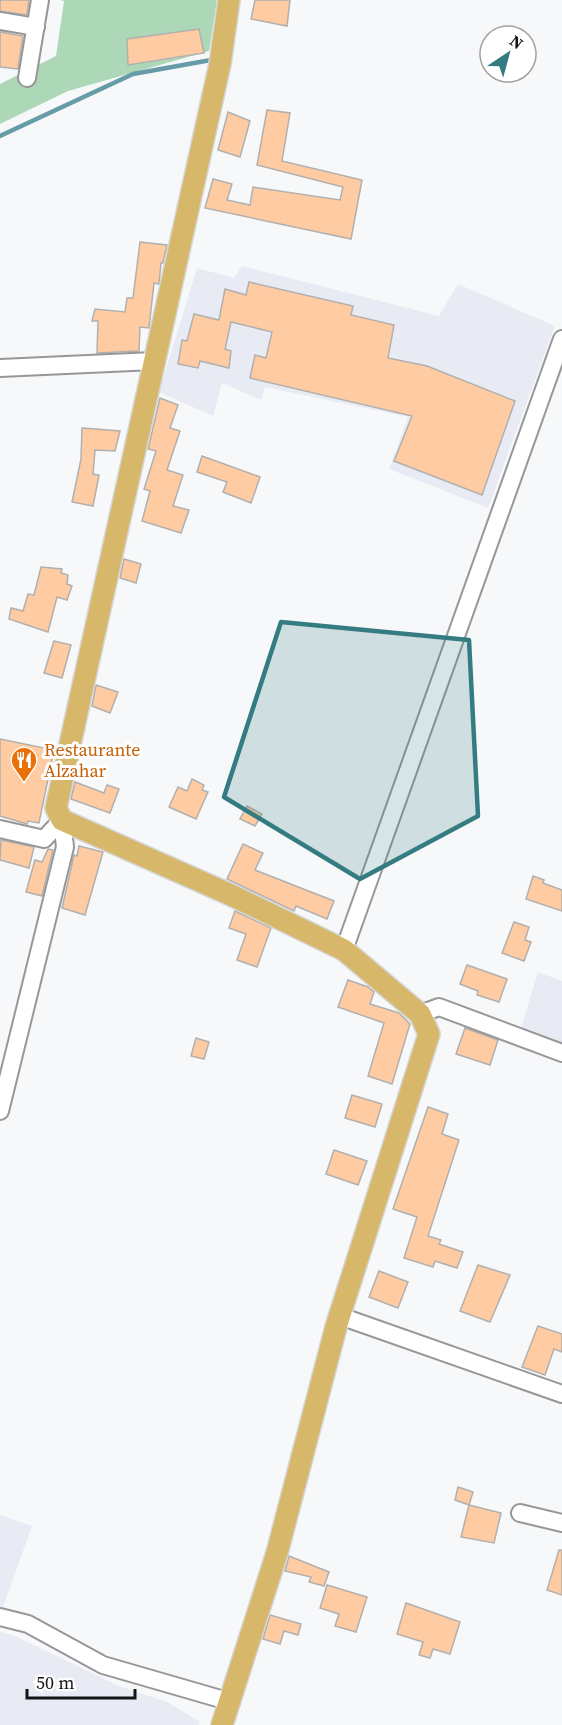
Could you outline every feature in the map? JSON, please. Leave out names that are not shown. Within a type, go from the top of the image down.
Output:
[{"type":"main road","points":[[222,1725],[277,1553],[340,1316],[429,1034],[420,1014],[344,950],[231,895],[62,820],[56,808],[220,64],[229,0]]},
{"type":"street","points":[[27,78],[40,0]]},
{"type":"street","points":[[0,21],[36,27]]},
{"type":"street","points":[[344,950],[562,339]]},
{"type":"street","points":[[0,368],[154,361]]},
{"type":"street","points":[[0,829],[44,839],[62,820]]},
{"type":"street","points":[[0,1111],[65,846],[62,820]]},
{"type":"street","points":[[420,1014],[440,1007],[562,1053]]},
{"type":"street","points":[[340,1316],[562,1394]]},
{"type":"street","points":[[520,1513],[562,1523]]},
{"type":"street","points":[[0,1617],[28,1624],[103,1665],[231,1702]]},
{"type":"highlighted area","points":[[281,622],[469,640],[478,816],[360,879],[224,797]]},
{"type":"shaded area","points":[[242,266],[439,316],[458,284],[555,326],[488,508],[389,469],[408,417],[265,387],[261,400],[222,383],[213,416],[159,392],[197,268],[234,278]]},
{"type":"shaded area","points":[[538,972],[562,981],[562,1043],[521,1028]]},
{"type":"shaded area","points":[[0,1515],[32,1526],[3,1607],[0,1607]]},
{"type":"shaded area","points":[[0,1632],[13,1635],[119,1686],[167,1702],[200,1722],[199,1725],[0,1725]]},
{"type":"green space","points":[[60,0],[217,0],[209,51],[68,91],[0,124],[0,84],[56,56],[64,1]]},
{"type":"building","points":[[0,0],[29,0],[27,15],[0,11]]},
{"type":"building","points":[[255,0],[290,0],[287,26],[251,19]]},
{"type":"building","points":[[199,29],[204,53],[128,65],[127,39]]},
{"type":"building","points":[[0,32],[23,36],[18,69],[0,67]]},
{"type":"building","points":[[267,110],[290,113],[282,161],[362,180],[351,239],[205,208],[213,179],[232,184],[227,200],[250,205],[253,187],[340,200],[343,187],[257,165]]},
{"type":"building","points":[[228,112],[250,121],[240,157],[218,150]]},
{"type":"building","points":[[140,242],[167,245],[163,263],[161,263],[159,284],[154,283],[149,328],[140,327],[139,351],[97,353],[98,321],[92,321],[95,309],[125,312],[127,298],[133,298]]},
{"type":"building","points":[[249,282],[353,306],[351,315],[394,325],[388,358],[427,366],[515,401],[482,495],[394,461],[412,416],[250,378],[255,355],[266,358],[272,332],[231,322],[225,349],[231,351],[229,368],[200,361],[198,368],[178,364],[182,340],[187,341],[194,314],[219,320],[225,289],[246,295]]},
{"type":"building","points":[[160,398],[178,405],[170,428],[180,431],[167,470],[183,475],[173,506],[189,510],[181,533],[142,521],[150,491],[144,489],[156,451],[148,449]]},
{"type":"building","points":[[82,428],[120,431],[115,451],[95,450],[93,474],[99,475],[93,506],[72,502],[81,459]]},
{"type":"building","points":[[202,456],[260,477],[251,503],[223,492],[227,482],[197,472]]},
{"type":"building","points":[[124,559],[141,564],[136,583],[120,578]]},
{"type":"building","points":[[41,567],[62,569],[61,573],[68,575],[67,584],[72,586],[67,600],[57,597],[48,632],[9,619],[11,608],[23,611],[28,594],[34,595]]},
{"type":"building","points":[[54,641],[71,645],[62,678],[44,673]]},
{"type":"building","points":[[96,685],[118,692],[110,713],[92,706]]},
{"type":"building","name":"Restaurante Alzahar","points":[[0,739],[54,750],[39,823],[28,821],[27,824],[0,816]]},
{"type":"building","points":[[192,779],[204,785],[202,790],[208,792],[196,819],[169,807],[178,787],[187,791]]},
{"type":"building","points":[[75,782],[104,793],[107,785],[119,789],[110,813],[71,799]]},
{"type":"building","points":[[247,806],[262,814],[255,826],[240,819]]},
{"type":"building","points":[[1,840],[34,847],[29,868],[0,860]]},
{"type":"building","points":[[243,844],[263,853],[255,870],[334,901],[327,919],[296,906],[294,911],[227,879]]},
{"type":"building","points":[[79,846],[103,852],[85,915],[62,908],[74,855],[77,856]]},
{"type":"building","points":[[48,849],[53,850],[42,896],[26,892],[35,860],[42,862]]},
{"type":"building","points":[[533,876],[544,880],[543,883],[562,890],[562,911],[526,899]]},
{"type":"building","points":[[235,911],[271,928],[257,967],[237,960],[246,934],[229,928]]},
{"type":"building","points":[[514,922],[529,927],[525,940],[531,942],[524,961],[502,953]]},
{"type":"building","points":[[467,965],[507,979],[499,1002],[477,995],[478,991],[460,984]]},
{"type":"building","points":[[348,980],[368,987],[374,992],[370,1004],[399,1013],[410,1024],[392,1084],[368,1076],[384,1023],[338,1007]]},
{"type":"building","points":[[465,1028],[498,1040],[490,1065],[456,1054]]},
{"type":"building","points":[[196,1038],[209,1042],[204,1059],[191,1056]]},
{"type":"building","points":[[352,1095],[382,1104],[375,1127],[345,1118]]},
{"type":"building","points":[[428,1107],[448,1114],[442,1134],[459,1140],[428,1236],[441,1240],[439,1244],[463,1252],[457,1268],[435,1261],[433,1267],[404,1258],[417,1217],[393,1209]]},
{"type":"building","points":[[334,1150],[367,1161],[358,1185],[326,1174]]},
{"type":"building","points":[[478,1265],[510,1275],[490,1322],[460,1311]]},
{"type":"building","points":[[379,1271],[408,1282],[398,1308],[369,1297]]},
{"type":"building","points":[[538,1326],[562,1334],[562,1352],[554,1349],[545,1375],[522,1367]]},
{"type":"building","points":[[458,1487],[473,1492],[469,1505],[455,1500]]},
{"type":"building","points":[[469,1505],[501,1513],[494,1543],[461,1537]]},
{"type":"building","points":[[559,1550],[562,1550],[562,1595],[547,1590]]},
{"type":"building","points":[[289,1556],[329,1572],[324,1586],[309,1582],[311,1577],[285,1571]]},
{"type":"building","points":[[327,1585],[367,1597],[356,1632],[335,1626],[339,1614],[320,1608]]},
{"type":"building","points":[[406,1603],[460,1622],[450,1654],[433,1649],[430,1658],[419,1655],[423,1642],[397,1634]]},
{"type":"building","points":[[270,1615],[301,1624],[298,1635],[284,1631],[280,1644],[263,1639]]},
{"type":"waterway","points":[[0,136],[133,74],[211,60]]},
{"type":"place","name":"Restaurante Alzahar","points":[[24,783]]}]
